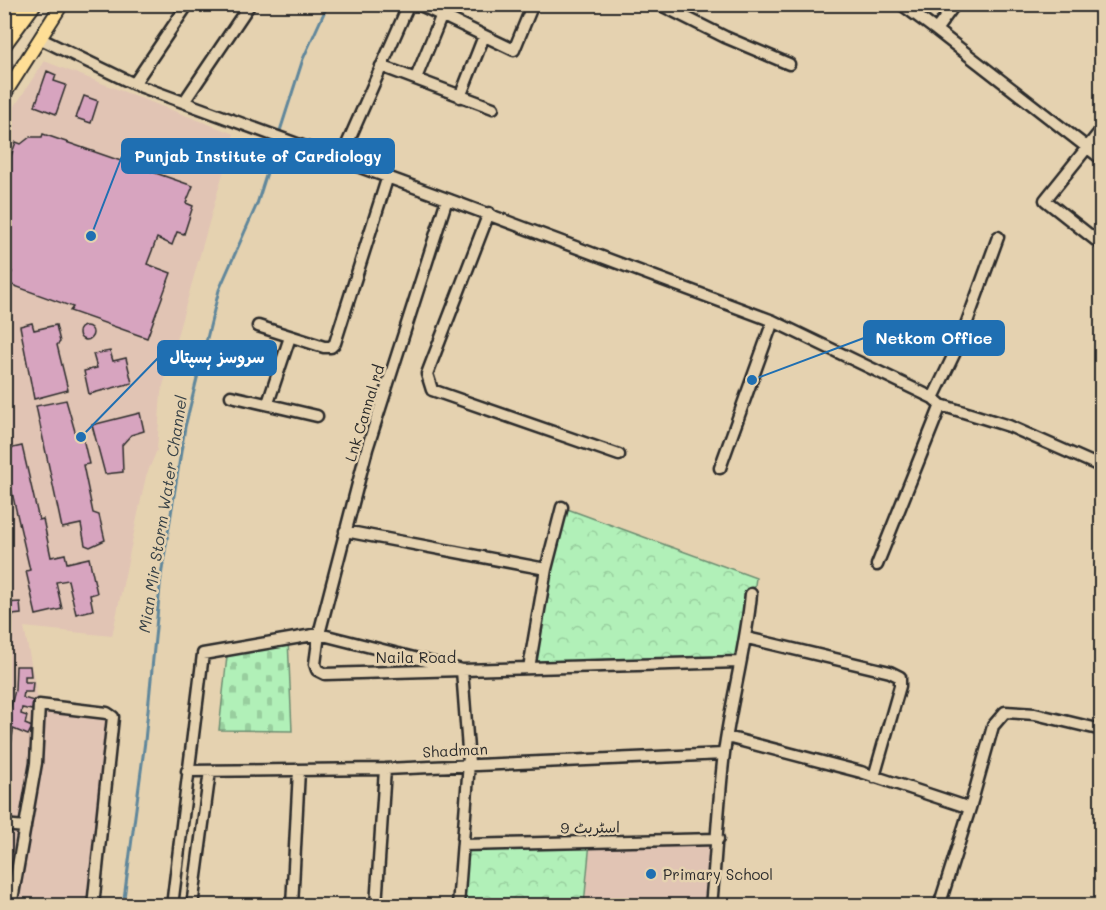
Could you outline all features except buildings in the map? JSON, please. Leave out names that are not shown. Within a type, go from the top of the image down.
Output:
[{"type":"main road","points":[[4,28],[21,4]]},
{"type":"main road","points":[[4,46],[35,4]]},
{"type":"main road","points":[[4,95],[62,4]]},
{"type":"main road","points":[[4,81],[40,39]]},
{"type":"street","points":[[4,22],[21,4]]},
{"type":"street","points":[[134,84],[188,4]]},
{"type":"street","points":[[184,102],[250,4]]},
{"type":"street","points":[[341,158],[409,4]]},
{"type":"street","points":[[418,4],[514,50],[533,4]]},
{"type":"street","points":[[659,4],[725,37],[789,64]]},
{"type":"street","points":[[901,4],[1101,159]]},
{"type":"street","points":[[936,30],[955,4]]},
{"type":"street","points":[[416,78],[441,17]]},
{"type":"street","points":[[460,97],[484,36]]},
{"type":"street","points":[[40,39],[134,84],[341,158],[773,321],[937,401],[1009,426],[1101,467]]},
{"type":"street","points":[[381,66],[493,108]]},
{"type":"street","points":[[1101,129],[1045,200],[1101,245]]},
{"type":"street","points":[[258,326],[324,348],[331,347],[335,343],[388,176]]},
{"type":"street","name":"Lnk Cannal rd","points":[[319,634],[368,449],[447,199]]},
{"type":"street","points":[[489,213],[427,374],[428,383],[432,390],[618,454]]},
{"type":"street","points":[[877,565],[998,237]]},
{"type":"street","points":[[720,468],[773,321]]},
{"type":"street","points":[[268,403],[290,337]]},
{"type":"street","points":[[231,396],[317,416]]},
{"type":"street","points":[[529,668],[546,569],[562,507]]},
{"type":"street","points":[[345,531],[546,569]]},
{"type":"street","points":[[711,906],[724,754],[739,662],[747,638],[752,594]]},
{"type":"street","points":[[172,906],[203,654],[319,634],[462,670],[739,662]]},
{"type":"street","name":"Naila Road","points":[[319,634],[315,664],[317,670],[325,674],[462,670],[469,764],[458,906]]},
{"type":"street","points":[[747,638],[890,672],[900,677],[900,686],[874,777]]},
{"type":"street","points":[[11,906],[10,882],[25,826],[36,763],[39,705],[107,713],[113,717],[93,906]]},
{"type":"street","points":[[939,906],[993,726],[1005,712],[1035,714],[1101,730]]},
{"type":"street","points":[[727,737],[874,777],[970,808]]},
{"type":"street","name":"Shadman","points":[[187,771],[385,769],[724,754]]},
{"type":"street","points":[[376,906],[385,769]]},
{"type":"street","points":[[291,906],[299,770]]},
{"type":"street","points":[[192,906],[210,771]]},
{"type":"street","points":[[4,825],[25,826]]},
{"type":"street","name":"اسٹریٹ 9","points":[[463,845],[718,839]]},
{"type":"shaded area","points":[[44,61],[234,134],[161,393],[157,450],[146,476],[112,636],[24,627],[39,705],[113,717],[93,905],[5,905],[4,123]]},
{"type":"shaded area","name":"Primary School","points":[[718,839],[711,905],[584,906],[590,842]]},
{"type":"green space","points":[[562,507],[756,578],[747,638],[739,662],[529,668]]},
{"type":"green space","points":[[288,639],[292,731],[219,730],[228,647]]},
{"type":"green space","points":[[590,842],[584,905],[458,906],[463,845]]},
{"type":"waterway","name":"Mian Mir Storm Water Channel","points":[[279,134],[303,59],[328,4]]},
{"type":"waterway","name":"Mian Mir Storm Water Channel","points":[[123,906],[145,741],[161,576],[185,427],[219,290],[257,204],[277,141]]},
{"type":"place","name":"Punjab Institute of Cardiology","points":[[91,236]]},
{"type":"place","name":"Netkom Office","points":[[752,380]]},
{"type":"place","name":"سروسز ہسپتال","points":[[81,437]]},
{"type":"place","name":"Primary School","points":[[651,874]]}]
